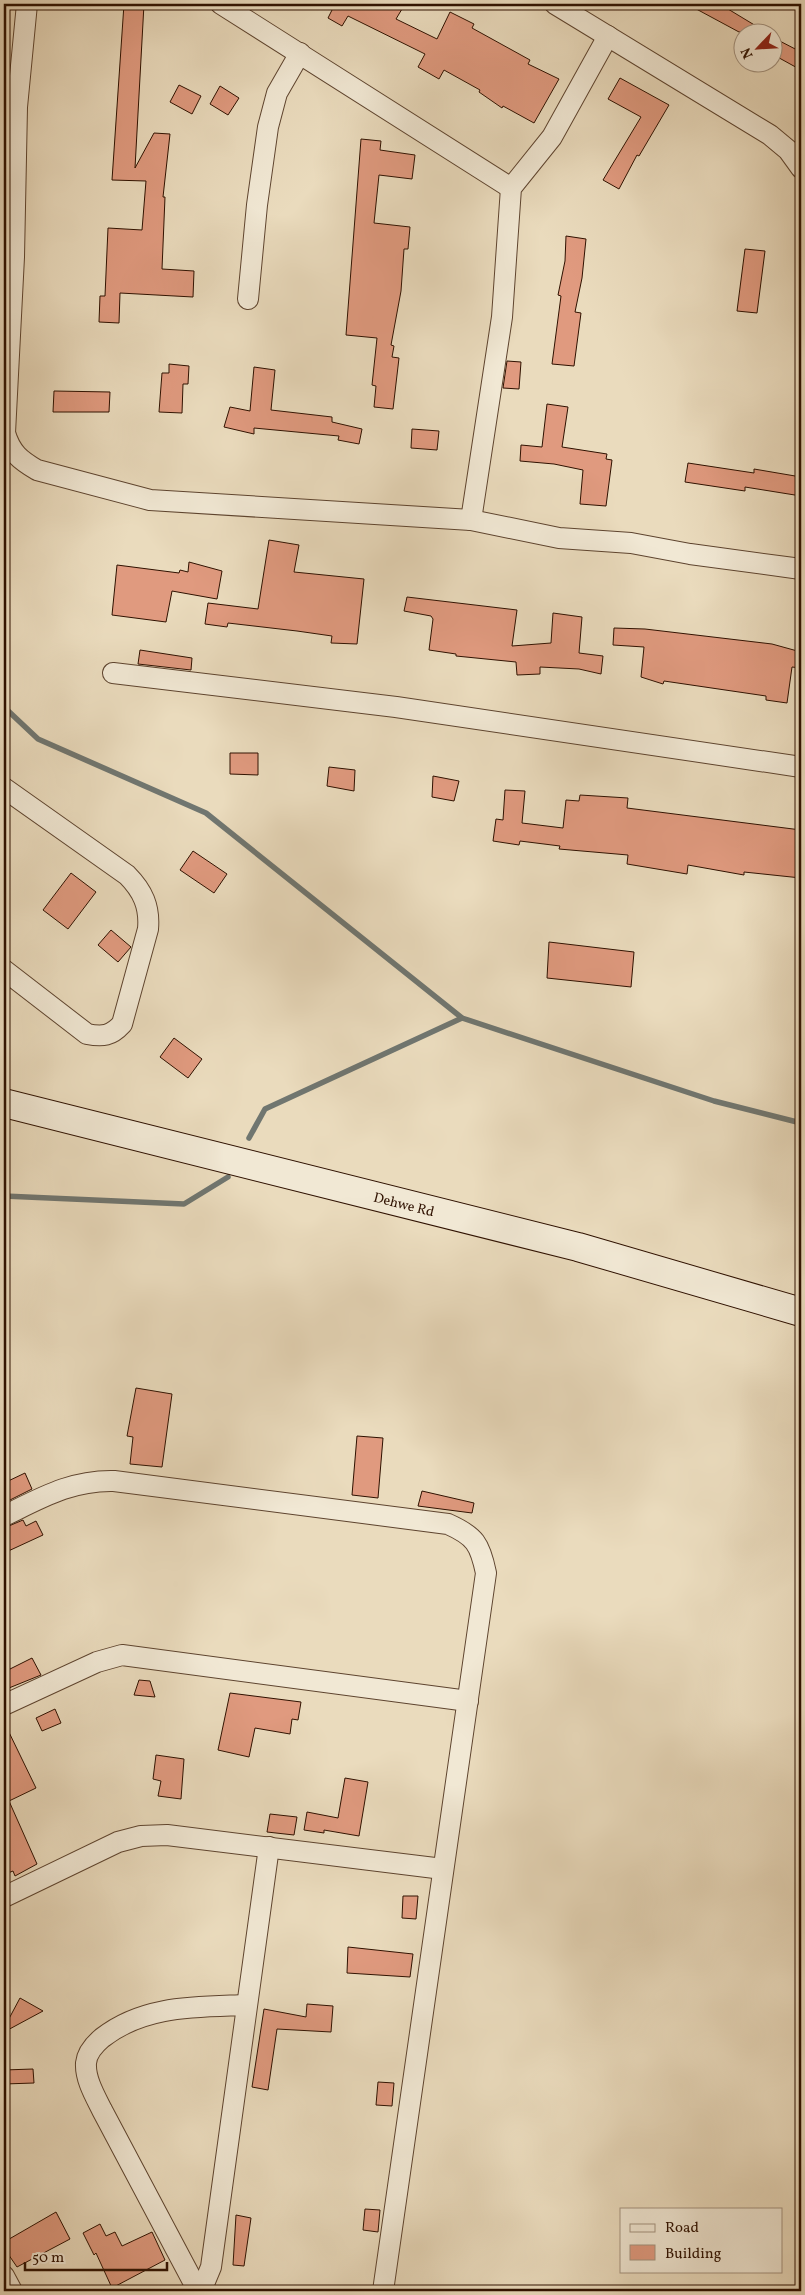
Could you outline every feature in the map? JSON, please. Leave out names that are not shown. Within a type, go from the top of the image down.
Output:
[{"type":"street","points":[[27,4],[16,107],[9,256],[5,433],[10,449],[21,461],[37,470],[150,500],[471,520],[559,538],[631,543],[690,554],[801,569]]},
{"type":"street","points":[[221,4],[511,188]]},
{"type":"street","points":[[555,4],[770,135],[788,150],[801,168]]},
{"type":"street","points":[[471,520],[502,317],[511,188],[552,137],[608,36]]},
{"type":"street","points":[[248,299],[268,127],[277,93],[300,53]]},
{"type":"street","points":[[114,673],[396,707],[801,767]]},
{"type":"street","points":[[4,788],[127,875],[137,886],[149,915],[148,929],[122,1024],[114,1033],[101,1037],[87,1034],[4,970]]},
{"type":"street","name":"Dehwe Rd","points":[[4,1103],[578,1247],[801,1312]]},
{"type":"street","points":[[4,1516],[69,1486],[93,1480],[114,1481],[448,1524],[469,1533],[482,1551],[486,1573],[442,1869],[383,2291]]},
{"type":"street","points":[[4,1705],[97,1662],[122,1655],[468,1701]]},
{"type":"street","points":[[4,1897],[118,1842],[141,1836],[167,1835],[442,1869]]},
{"type":"street","points":[[199,2291],[211,2267],[269,1847]]},
{"type":"street","points":[[199,2291],[102,2110],[90,2083],[86,2062],[93,2045],[133,2019],[164,2010],[246,2006]]},
{"type":"street","points":[[4,2276],[12,2291]]},
{"type":"building","points":[[124,4],[144,4],[135,168],[154,133],[170,134],[163,197],[165,197],[162,269],[194,271],[193,297],[120,293],[119,323],[99,322],[100,296],[105,296],[108,228],[142,230],[146,181],[112,180]]},
{"type":"building","points":[[324,4],[405,4],[396,19],[437,39],[450,12],[474,24],[472,28],[530,60],[528,64],[559,79],[534,123],[503,106],[502,108],[479,92],[480,90],[444,70],[439,79],[418,67],[425,54],[348,16],[342,26],[328,18],[333,8]]},
{"type":"building","points":[[687,4],[731,4],[728,9],[749,22],[732,22],[732,28]]},
{"type":"building","points":[[782,42],[801,52],[801,70],[782,60]]},
{"type":"building","points":[[620,78],[669,105],[639,156],[637,155],[619,189],[603,180],[641,117],[608,99]]},
{"type":"building","points":[[179,85],[201,96],[192,114],[170,102]]},
{"type":"building","points":[[220,86],[239,98],[228,115],[210,104]]},
{"type":"building","points":[[361,139],[381,141],[380,150],[415,155],[412,179],[379,175],[374,223],[410,227],[408,249],[404,249],[401,291],[391,345],[394,346],[392,357],[399,358],[393,409],[374,407],[376,386],[372,385],[377,338],[346,335]]},
{"type":"building","points":[[566,236],[586,239],[582,278],[575,312],[581,313],[574,366],[552,364],[561,296],[558,295],[565,261]]},
{"type":"building","points":[[745,249],[765,251],[757,313],[737,311]]},
{"type":"building","points":[[507,361],[521,362],[519,389],[503,388]]},
{"type":"building","points":[[169,364],[189,366],[188,384],[183,384],[182,413],[159,412],[162,373],[169,373]]},
{"type":"building","points":[[254,367],[275,370],[271,410],[332,417],[332,422],[362,429],[359,444],[338,440],[339,436],[254,428],[254,434],[224,427],[230,407],[250,411]]},
{"type":"building","points":[[54,391],[110,392],[109,412],[53,412]]},
{"type":"building","points":[[547,404],[568,407],[562,447],[607,454],[606,459],[612,460],[606,506],[580,504],[583,470],[554,464],[520,461],[521,445],[542,447]]},
{"type":"building","points":[[412,429],[439,431],[437,450],[411,448]]},
{"type":"building","points":[[688,463],[754,473],[754,469],[801,477],[801,496],[745,487],[745,491],[685,482]]},
{"type":"building","points":[[269,540],[299,545],[294,572],[364,579],[357,644],[331,643],[332,636],[297,631],[228,623],[227,627],[205,624],[208,603],[258,609]]},
{"type":"building","points":[[189,562],[222,571],[217,599],[172,591],[166,622],[112,615],[117,565],[179,573],[180,570],[188,572]]},
{"type":"building","points":[[407,597],[517,610],[512,646],[551,643],[553,613],[582,617],[579,653],[603,656],[601,674],[579,669],[540,667],[540,674],[517,675],[516,662],[456,656],[456,654],[429,650],[433,619],[431,616],[404,611]]},
{"type":"building","points":[[614,628],[645,629],[772,644],[801,652],[801,668],[792,667],[787,703],[766,700],[766,696],[664,681],[663,684],[641,677],[644,647],[613,645]]},
{"type":"building","points":[[140,650],[192,658],[191,670],[138,664]]},
{"type":"building","points":[[230,753],[258,753],[258,775],[230,774]]},
{"type":"building","points":[[329,767],[355,770],[354,791],[327,786]]},
{"type":"building","points":[[433,776],[459,781],[454,801],[432,797]]},
{"type":"building","points":[[505,790],[525,791],[522,823],[563,828],[566,800],[579,801],[580,795],[628,798],[627,808],[801,830],[801,878],[744,872],[744,875],[688,865],[687,874],[627,864],[628,855],[559,849],[560,846],[520,841],[519,845],[493,841],[496,819],[503,820]]},
{"type":"building","points":[[193,851],[227,874],[214,893],[180,870]]},
{"type":"building","points":[[71,873],[96,892],[68,929],[43,910]]},
{"type":"building","points":[[111,930],[131,947],[118,962],[98,945]]},
{"type":"building","points":[[549,942],[634,952],[631,987],[547,978]]},
{"type":"building","points":[[174,1038],[202,1059],[188,1078],[160,1057]]},
{"type":"building","points":[[136,1388],[172,1394],[162,1467],[130,1464],[133,1437],[127,1436]]},
{"type":"building","points":[[357,1436],[383,1438],[378,1498],[352,1495]]},
{"type":"building","points":[[25,1473],[32,1489],[4,1503],[4,1483]]},
{"type":"building","points":[[422,1491],[474,1503],[472,1513],[418,1506]]},
{"type":"building","points":[[23,1520],[26,1526],[36,1521],[43,1535],[4,1553],[4,1528]]},
{"type":"building","points":[[32,1658],[41,1675],[4,1690],[4,1672]]},
{"type":"building","points":[[139,1680],[150,1681],[155,1697],[134,1695]]},
{"type":"building","points":[[230,1693],[301,1702],[298,1720],[292,1719],[290,1734],[255,1728],[249,1757],[218,1750]]},
{"type":"building","points":[[55,1709],[61,1723],[42,1731],[36,1718]]},
{"type":"building","points":[[4,1722],[36,1788],[9,1801],[37,1864],[15,1876],[13,1871],[8,1873],[4,1864]]},
{"type":"building","points":[[156,1755],[184,1759],[181,1799],[158,1796],[161,1781],[153,1779]]},
{"type":"building","points":[[345,1778],[368,1782],[359,1836],[324,1830],[324,1833],[304,1830],[307,1812],[338,1818]]},
{"type":"building","points":[[270,1814],[297,1817],[294,1835],[267,1832]]},
{"type":"building","points":[[403,1896],[418,1896],[416,1919],[402,1918]]},
{"type":"building","points":[[348,1947],[413,1954],[410,1977],[347,1973]]},
{"type":"building","points":[[20,1998],[43,2011],[4,2032],[4,2028]]},
{"type":"building","points":[[307,2004],[333,2006],[331,2032],[277,2029],[268,2090],[252,2087],[264,2009],[306,2017]]},
{"type":"building","points":[[33,2069],[34,2083],[4,2084],[4,2070]]},
{"type":"building","points":[[378,2082],[394,2083],[392,2106],[376,2105]]},
{"type":"building","points":[[365,2209],[380,2210],[378,2232],[363,2230]]},
{"type":"building","points":[[56,2212],[70,2239],[17,2267],[4,2248],[4,2242]]},
{"type":"building","points":[[236,2215],[251,2218],[244,2266],[233,2265]]},
{"type":"building","points":[[100,2224],[106,2236],[115,2232],[122,2246],[152,2232],[165,2260],[112,2288],[96,2253],[94,2255],[83,2233]]},
{"type":"waterway","points":[[4,707],[38,739],[206,813],[462,1018],[714,1101],[801,1123]]},
{"type":"waterway","points":[[249,1138],[265,1109],[462,1018]]},
{"type":"waterway","points":[[4,1196],[184,1204],[228,1177]]}]
